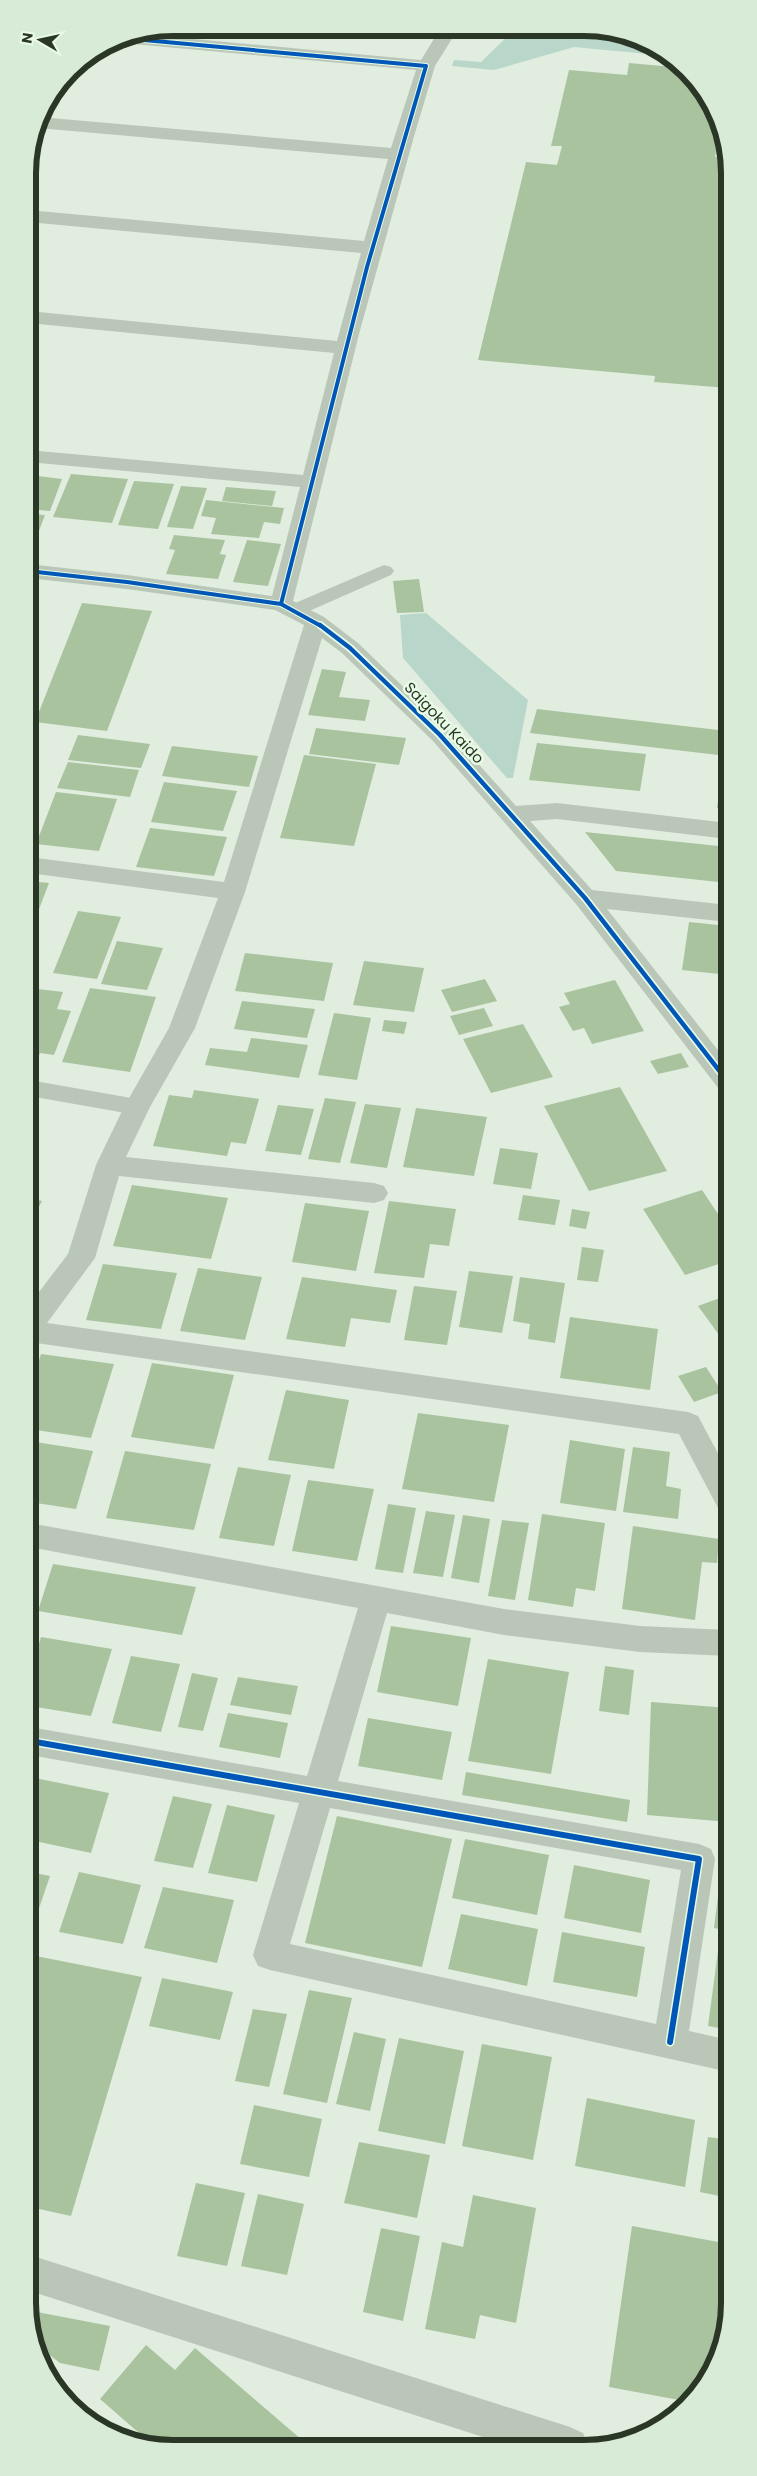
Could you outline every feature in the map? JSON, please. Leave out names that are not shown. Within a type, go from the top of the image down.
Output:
[{"type":"street","points":[[287,608],[312,482],[397,154],[426,66],[445,36]]},
{"type":"street","points":[[143,40],[426,66]]},
{"type":"street","points":[[46,123],[397,154]]},
{"type":"street","points":[[37,217],[372,248]]},
{"type":"street","points":[[37,318],[346,348]]},
{"type":"street","points":[[37,457],[312,482]]},
{"type":"street","name":"Saigoku Kaido","points":[[37,572],[127,582],[287,608],[316,622],[350,648],[440,735],[511,814],[585,898],[721,1072]]},
{"type":"street","points":[[36,1316],[81,1258],[109,1165],[137,1107],[182,1028],[233,892],[316,622]]},
{"type":"street","points":[[511,814],[557,811],[721,830]]},
{"type":"street","points":[[37,866],[233,892]]},
{"type":"street","points":[[585,898],[721,913]]},
{"type":"street","points":[[109,1165],[374,1193]]},
{"type":"street","points":[[36,1332],[688,1424],[720,1485]]},
{"type":"street","points":[[36,1536],[504,1622],[640,1640],[720,1644]]},
{"type":"street","points":[[376,1599],[320,1793],[270,1955],[720,2054]]},
{"type":"street","points":[[36,1742],[698,1859],[670,2042]]},
{"type":"street","points":[[36,2275],[551,2440]]},
{"type":"lane","points":[[287,608],[384,571]]},
{"type":"lane","points":[[37,1089],[137,1107]]},
{"type":"green space","points":[[508,36],[602,37],[628,44],[652,54],[574,47],[494,70],[452,66],[454,60],[481,62]]},
{"type":"green space","points":[[426,613],[528,700],[513,778],[507,778],[403,658],[400,615]]},
{"type":"building","points":[[629,63],[670,67],[681,76],[681,79],[683,79],[692,90],[702,105],[713,129],[717,143],[715,157],[719,157],[721,173],[721,387],[654,382],[655,376],[478,360],[526,162],[557,165],[562,146],[551,146],[569,70],[627,75]]},
{"type":"building","points":[[71,474],[128,479],[112,523],[53,517]]},
{"type":"building","points":[[37,476],[62,479],[50,511],[37,510]]},
{"type":"building","points":[[134,481],[174,484],[158,529],[118,525]]},
{"type":"building","points":[[181,486],[207,488],[193,529],[167,527]]},
{"type":"building","points":[[226,487],[276,491],[272,506],[222,501]]},
{"type":"building","points":[[206,500],[284,508],[280,524],[264,522],[259,538],[211,534],[216,518],[201,516]]},
{"type":"building","points":[[37,515],[45,515],[37,537]]},
{"type":"building","points":[[174,535],[225,540],[220,554],[226,555],[218,579],[166,574],[175,550],[169,549]]},
{"type":"building","points":[[247,540],[281,544],[268,586],[233,582]]},
{"type":"building","points":[[419,579],[424,612],[397,613],[393,581]]},
{"type":"building","points":[[82,603],[152,611],[107,731],[37,722],[37,718]]},
{"type":"building","points":[[322,669],[346,672],[339,697],[370,700],[365,721],[308,715]]},
{"type":"building","points":[[537,709],[721,730],[721,755],[530,733]]},
{"type":"building","points":[[316,728],[406,738],[399,765],[309,754]]},
{"type":"building","points":[[78,735],[150,744],[141,768],[68,760]]},
{"type":"building","points":[[537,743],[646,754],[640,791],[529,780]]},
{"type":"building","points":[[172,746],[258,756],[249,787],[162,776]]},
{"type":"building","points":[[304,755],[376,764],[354,846],[280,838]]},
{"type":"building","points":[[68,762],[139,770],[130,797],[57,788]]},
{"type":"building","points":[[164,782],[237,791],[223,831],[151,822]]},
{"type":"building","points":[[721,783],[721,808],[717,808]]},
{"type":"building","points":[[56,792],[117,799],[99,851],[37,844]]},
{"type":"building","points":[[150,828],[227,837],[214,876],[136,867]]},
{"type":"building","points":[[585,832],[721,846],[721,882],[616,871]]},
{"type":"building","points":[[37,882],[49,883],[37,915]]},
{"type":"building","points":[[78,911],[121,917],[97,979],[53,973]]},
{"type":"building","points":[[689,922],[721,925],[721,974],[682,970]]},
{"type":"building","points":[[117,941],[163,948],[147,990],[101,984]]},
{"type":"building","points":[[245,953],[333,963],[324,1001],[235,991]]},
{"type":"building","points":[[364,961],[424,968],[414,1012],[353,1005]]},
{"type":"building","points":[[485,979],[497,1001],[452,1012],[441,990]]},
{"type":"building","points":[[615,980],[644,1031],[592,1044],[584,1028],[573,1031],[559,1007],[570,1004],[564,993]]},
{"type":"building","points":[[90,988],[156,997],[130,1072],[62,1062]]},
{"type":"building","points":[[37,989],[63,992],[57,1009],[71,1011],[54,1055],[40,1053],[37,1062]]},
{"type":"building","points":[[242,1001],[315,1009],[307,1038],[234,1029]]},
{"type":"building","points":[[484,1008],[493,1026],[459,1035],[450,1016]]},
{"type":"building","points":[[334,1013],[371,1018],[357,1080],[318,1075]]},
{"type":"building","points":[[384,1020],[407,1022],[404,1034],[382,1031]]},
{"type":"building","points":[[523,1024],[553,1077],[491,1093],[463,1039]]},
{"type":"building","points":[[251,1038],[308,1045],[299,1078],[205,1065],[210,1048],[247,1052]]},
{"type":"building","points":[[681,1053],[689,1067],[658,1074],[650,1061]]},
{"type":"building","points":[[620,1087],[667,1171],[589,1191],[544,1106]]},
{"type":"building","points":[[194,1090],[259,1099],[246,1144],[231,1142],[227,1156],[153,1146],[169,1095],[192,1098]]},
{"type":"building","points":[[325,1098],[356,1102],[340,1163],[308,1159]]},
{"type":"building","points":[[365,1104],[401,1108],[387,1168],[350,1163]]},
{"type":"building","points":[[278,1105],[314,1109],[301,1155],[265,1151]]},
{"type":"building","points":[[416,1108],[487,1117],[474,1176],[403,1167]]},
{"type":"building","points":[[500,1148],[538,1153],[531,1189],[493,1184]]},
{"type":"building","points":[[132,1185],[228,1198],[211,1259],[113,1246]]},
{"type":"building","points":[[702,1190],[721,1218],[720,1263],[685,1275],[643,1209]]},
{"type":"building","points":[[523,1195],[560,1200],[555,1225],[518,1220]]},
{"type":"building","points":[[37,1200],[42,1201],[37,1212]]},
{"type":"building","points":[[389,1201],[456,1209],[449,1246],[430,1244],[424,1278],[374,1273]]},
{"type":"building","points":[[305,1203],[369,1211],[356,1271],[292,1262]]},
{"type":"building","points":[[572,1209],[590,1212],[586,1229],[569,1226]]},
{"type":"building","points":[[582,1247],[604,1250],[598,1282],[577,1280]]},
{"type":"building","points":[[103,1264],[177,1273],[161,1329],[86,1320]]},
{"type":"building","points":[[198,1268],[262,1277],[245,1340],[180,1331]]},
{"type":"building","points":[[469,1271],[513,1276],[502,1333],[459,1327]]},
{"type":"building","points":[[302,1277],[397,1290],[390,1323],[351,1318],[345,1347],[286,1339]]},
{"type":"building","points":[[520,1277],[565,1283],[555,1343],[528,1339],[530,1324],[513,1321]]},
{"type":"building","points":[[414,1286],[457,1291],[447,1345],[404,1340]]},
{"type":"building","points":[[720,1298],[720,1337],[698,1306]]},
{"type":"building","points":[[570,1317],[658,1329],[650,1390],[560,1378]]},
{"type":"building","points":[[41,1354],[114,1364],[91,1438],[36,1430],[36,1368]]},
{"type":"building","points":[[152,1363],[234,1375],[214,1449],[131,1437]]},
{"type":"building","points":[[706,1367],[720,1393],[694,1402],[678,1376]]},
{"type":"building","points":[[286,1390],[349,1400],[334,1469],[268,1460]]},
{"type":"building","points":[[418,1413],[509,1425],[494,1502],[402,1489]]},
{"type":"building","points":[[570,1440],[625,1449],[616,1511],[560,1503]]},
{"type":"building","points":[[36,1442],[93,1451],[76,1509],[36,1503]]},
{"type":"building","points":[[633,1447],[670,1452],[666,1486],[681,1489],[678,1519],[623,1512]]},
{"type":"building","points":[[125,1451],[211,1464],[194,1530],[106,1518]]},
{"type":"building","points":[[238,1467],[291,1475],[274,1546],[219,1538]]},
{"type":"building","points":[[308,1480],[374,1489],[357,1561],[292,1551]]},
{"type":"building","points":[[388,1504],[416,1508],[403,1573],[375,1569]]},
{"type":"building","points":[[426,1511],[455,1515],[443,1577],[413,1573]]},
{"type":"building","points":[[542,1514],[605,1523],[595,1591],[576,1588],[573,1607],[528,1600]]},
{"type":"building","points":[[463,1515],[490,1519],[479,1583],[451,1578]]},
{"type":"building","points":[[502,1520],[529,1523],[515,1600],[488,1596]]},
{"type":"building","points":[[633,1526],[719,1539],[717,1563],[702,1562],[695,1620],[622,1609]]},
{"type":"building","points":[[53,1564],[196,1587],[182,1635],[38,1611]]},
{"type":"building","points":[[391,1626],[471,1638],[458,1706],[377,1692]]},
{"type":"building","points":[[41,1637],[112,1649],[91,1716],[36,1707],[36,1652]]},
{"type":"building","points":[[131,1656],[180,1664],[161,1732],[112,1723]]},
{"type":"building","points":[[488,1659],[569,1672],[551,1774],[468,1761]]},
{"type":"building","points":[[605,1666],[634,1670],[629,1715],[599,1711]]},
{"type":"building","points":[[192,1673],[218,1678],[203,1731],[178,1727]]},
{"type":"building","points":[[238,1677],[298,1686],[291,1715],[230,1705]]},
{"type":"building","points":[[651,1702],[720,1707],[720,1821],[647,1815]]},
{"type":"building","points":[[228,1713],[288,1723],[280,1758],[219,1747]]},
{"type":"building","points":[[368,1718],[452,1732],[442,1780],[358,1766]]},
{"type":"building","points":[[466,1772],[630,1800],[627,1822],[462,1795]]},
{"type":"building","points":[[36,1778],[109,1793],[91,1853],[36,1841]]},
{"type":"building","points":[[173,1796],[212,1804],[193,1868],[154,1861]]},
{"type":"building","points":[[227,1805],[275,1815],[257,1882],[208,1873]]},
{"type":"building","points":[[337,1816],[452,1839],[422,1967],[305,1943]]},
{"type":"building","points":[[465,1839],[549,1855],[537,1915],[452,1898]]},
{"type":"building","points":[[574,1865],[650,1880],[641,1933],[564,1918]]},
{"type":"building","points":[[79,1872],[141,1885],[123,1944],[59,1932]]},
{"type":"building","points":[[36,1873],[50,1876],[36,1917]]},
{"type":"building","points":[[720,1879],[720,1929],[714,1928]]},
{"type":"building","points":[[163,1887],[234,1900],[217,1963],[144,1948]]},
{"type":"building","points":[[461,1914],[538,1929],[527,1986],[448,1969]]},
{"type":"building","points":[[562,1932],[645,1947],[637,1997],[553,1982]]},
{"type":"building","points":[[718,1951],[720,1951],[720,2028],[708,2026]]},
{"type":"building","points":[[36,1956],[142,1977],[71,2216],[36,2208]]},
{"type":"building","points":[[162,1978],[233,1992],[220,2040],[149,2026]]},
{"type":"building","points":[[309,1990],[352,1998],[327,2103],[283,2094]]},
{"type":"building","points":[[253,2009],[287,2014],[269,2087],[235,2081]]},
{"type":"building","points":[[354,2032],[386,2039],[370,2111],[336,2104]]},
{"type":"building","points":[[399,2038],[464,2051],[445,2144],[378,2131]]},
{"type":"building","points":[[482,2044],[552,2057],[533,2160],[462,2146]]},
{"type":"building","points":[[587,2098],[695,2120],[685,2187],[575,2166]]},
{"type":"building","points":[[254,2105],[322,2119],[309,2177],[240,2164]]},
{"type":"building","points":[[708,2137],[720,2139],[720,2196],[700,2192]]},
{"type":"building","points":[[359,2142],[430,2155],[417,2218],[344,2203]]},
{"type":"building","points":[[196,2183],[245,2193],[227,2266],[177,2256]]},
{"type":"building","points":[[258,2194],[304,2204],[287,2275],[241,2266]]},
{"type":"building","points":[[473,2195],[536,2208],[516,2323],[480,2315],[475,2339],[425,2329],[442,2242],[463,2247]]},
{"type":"building","points":[[632,2226],[720,2242],[720,2312],[718,2330],[710,2355],[698,2379],[680,2400],[609,2387]]},
{"type":"building","points":[[381,2228],[420,2236],[403,2321],[363,2312]]},
{"type":"building","points":[[37,2312],[110,2326],[99,2371],[60,2363],[46,2352],[39,2330]]},
{"type":"building","points":[[146,2345],[175,2370],[195,2348],[302,2440],[155,2439],[142,2436],[100,2399]]},
{"type":"cycle path","points":[[143,40],[426,66],[367,267],[281,604]]},
{"type":"cycle path","points":[[37,572],[127,582],[281,604],[316,622],[350,648],[440,735],[585,898],[721,1072]]},
{"type":"cycle path","points":[[36,1742],[699,1859],[670,2042]]}]
